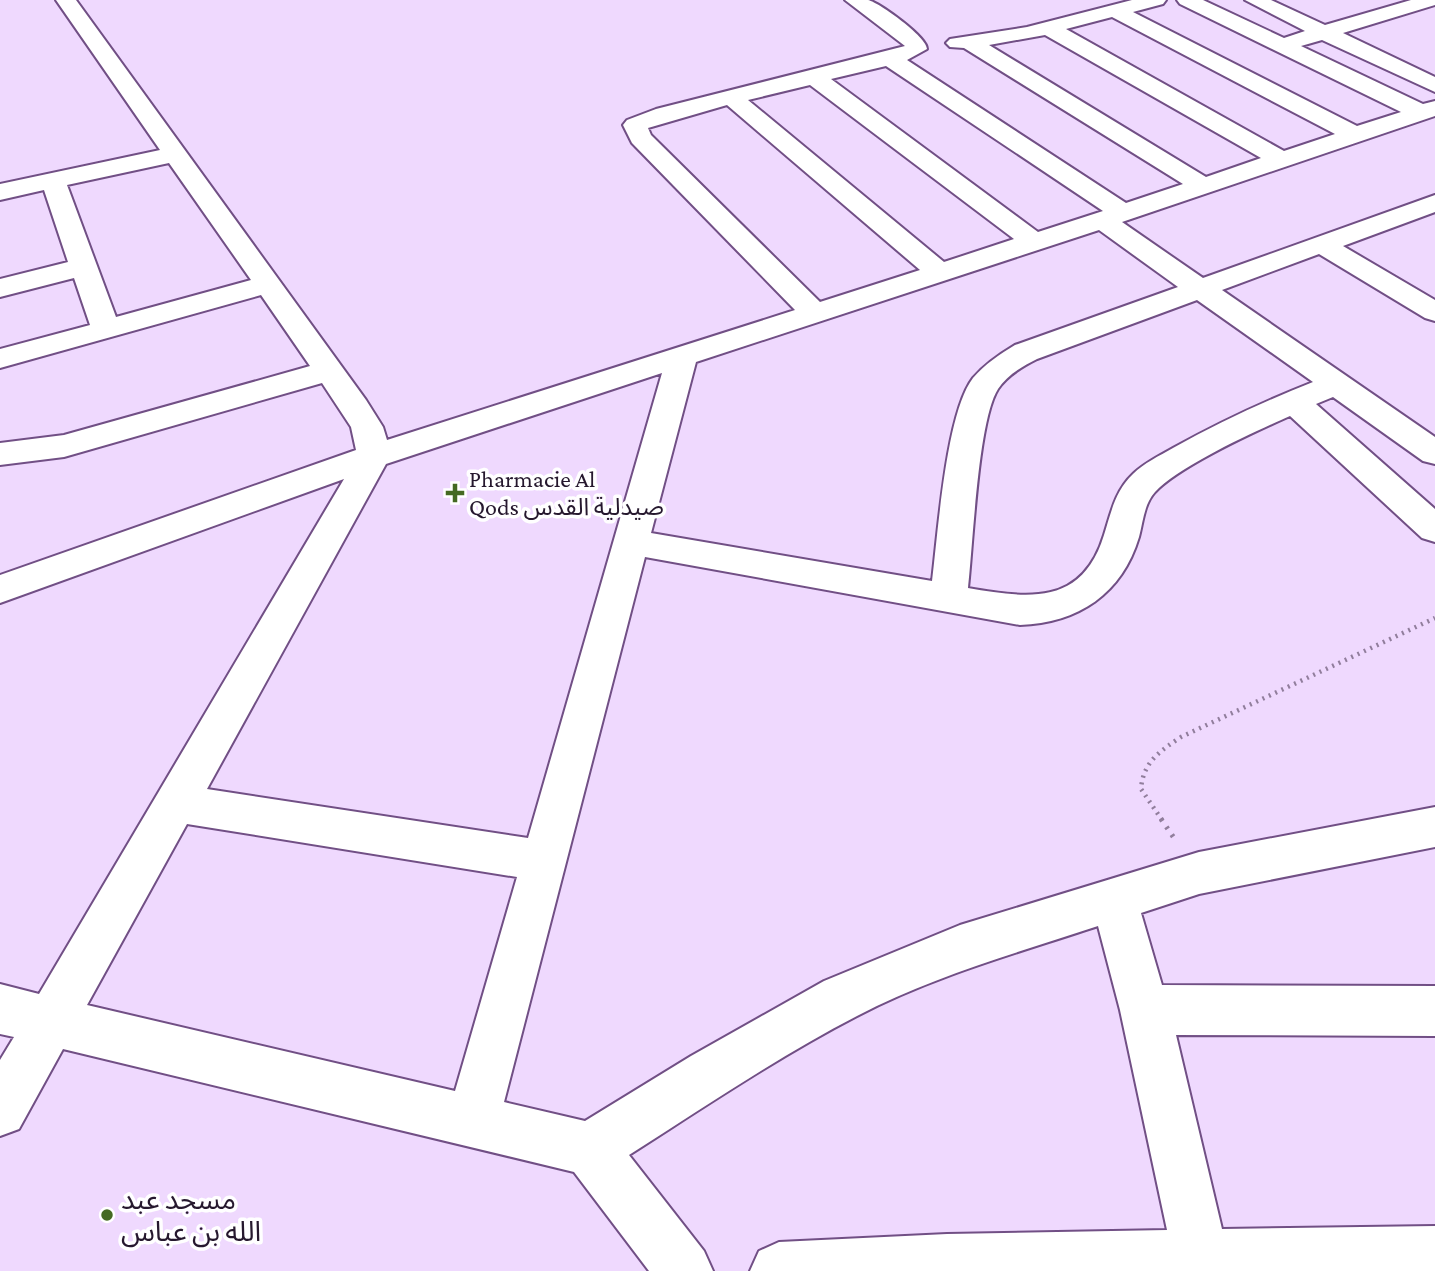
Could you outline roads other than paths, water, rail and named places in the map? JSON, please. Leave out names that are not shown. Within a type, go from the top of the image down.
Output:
[{"type":"street","points":[[0,1110],[374,456],[367,427],[66,0]]},
{"type":"street","points":[[814,312],[640,138],[635,127],[639,121],[889,58],[913,51],[917,47],[969,42],[1048,28],[1156,0]]},
{"type":"street","points":[[1187,0],[1428,111]]},
{"type":"street","points":[[1255,0],[1435,85]]},
{"type":"street","points":[[1349,0],[1382,15]]},
{"type":"street","points":[[1282,44],[1327,33],[1432,0]]},
{"type":"street","points":[[862,1],[912,39],[917,47]]},
{"type":"street","points":[[1113,10],[1356,135]]},
{"type":"street","points":[[1048,28],[1282,160]]},
{"type":"street","points":[[969,42],[1203,186]]},
{"type":"street","points":[[889,58],[1113,217],[1202,290],[1435,453]]},
{"type":"street","points":[[814,77],[1035,242]]},
{"type":"street","points":[[1111,85],[1136,78]]},
{"type":"street","points":[[1060,98],[1086,91]]},
{"type":"street","points":[[731,97],[939,272]]},
{"type":"street","points":[[0,589],[374,456],[1113,217],[1428,111]]},
{"type":"street","points":[[0,192],[175,154]]},
{"type":"street","points":[[53,180],[106,329]]},
{"type":"street","points":[[948,598],[971,415],[985,384],[1008,362],[1026,352],[1435,203]]},
{"type":"street","points":[[1403,215],[1435,233]]},
{"type":"street","points":[[1323,245],[1435,312]]},
{"type":"street","points":[[0,288],[82,267]]},
{"type":"street","points":[[0,359],[268,284]]},
{"type":"street","points":[[472,1121],[546,861],[682,356]]},
{"type":"street","points":[[0,454],[64,446],[329,371]]},
{"type":"street","points":[[631,542],[948,598],[1039,611],[1059,607],[1091,589],[1113,560],[1132,497],[1151,476],[1217,438],[1293,401],[1336,384]]},
{"type":"street","points":[[1293,401],[1435,529]]},
{"type":"street","points":[[176,803],[546,861]]},
{"type":"street","points":[[590,1149],[709,1074],[841,998],[960,948],[1199,873],[1321,846],[1435,827]]},
{"type":"street","points":[[1114,900],[1145,1010],[1201,1258]]},
{"type":"street","points":[[0,1009],[590,1149],[684,1271]]},
{"type":"street","points":[[1145,1010],[1435,1011]]},
{"type":"street","points":[[779,1271],[1201,1258],[1373,1263],[1435,1254]]},
{"type":"place","name":"Pharmacie Al Qods صيدلية القدس","points":[[455,493]]},
{"type":"place","name":"مسجد عبد الله بن عباس","points":[[107,1215]]}]
